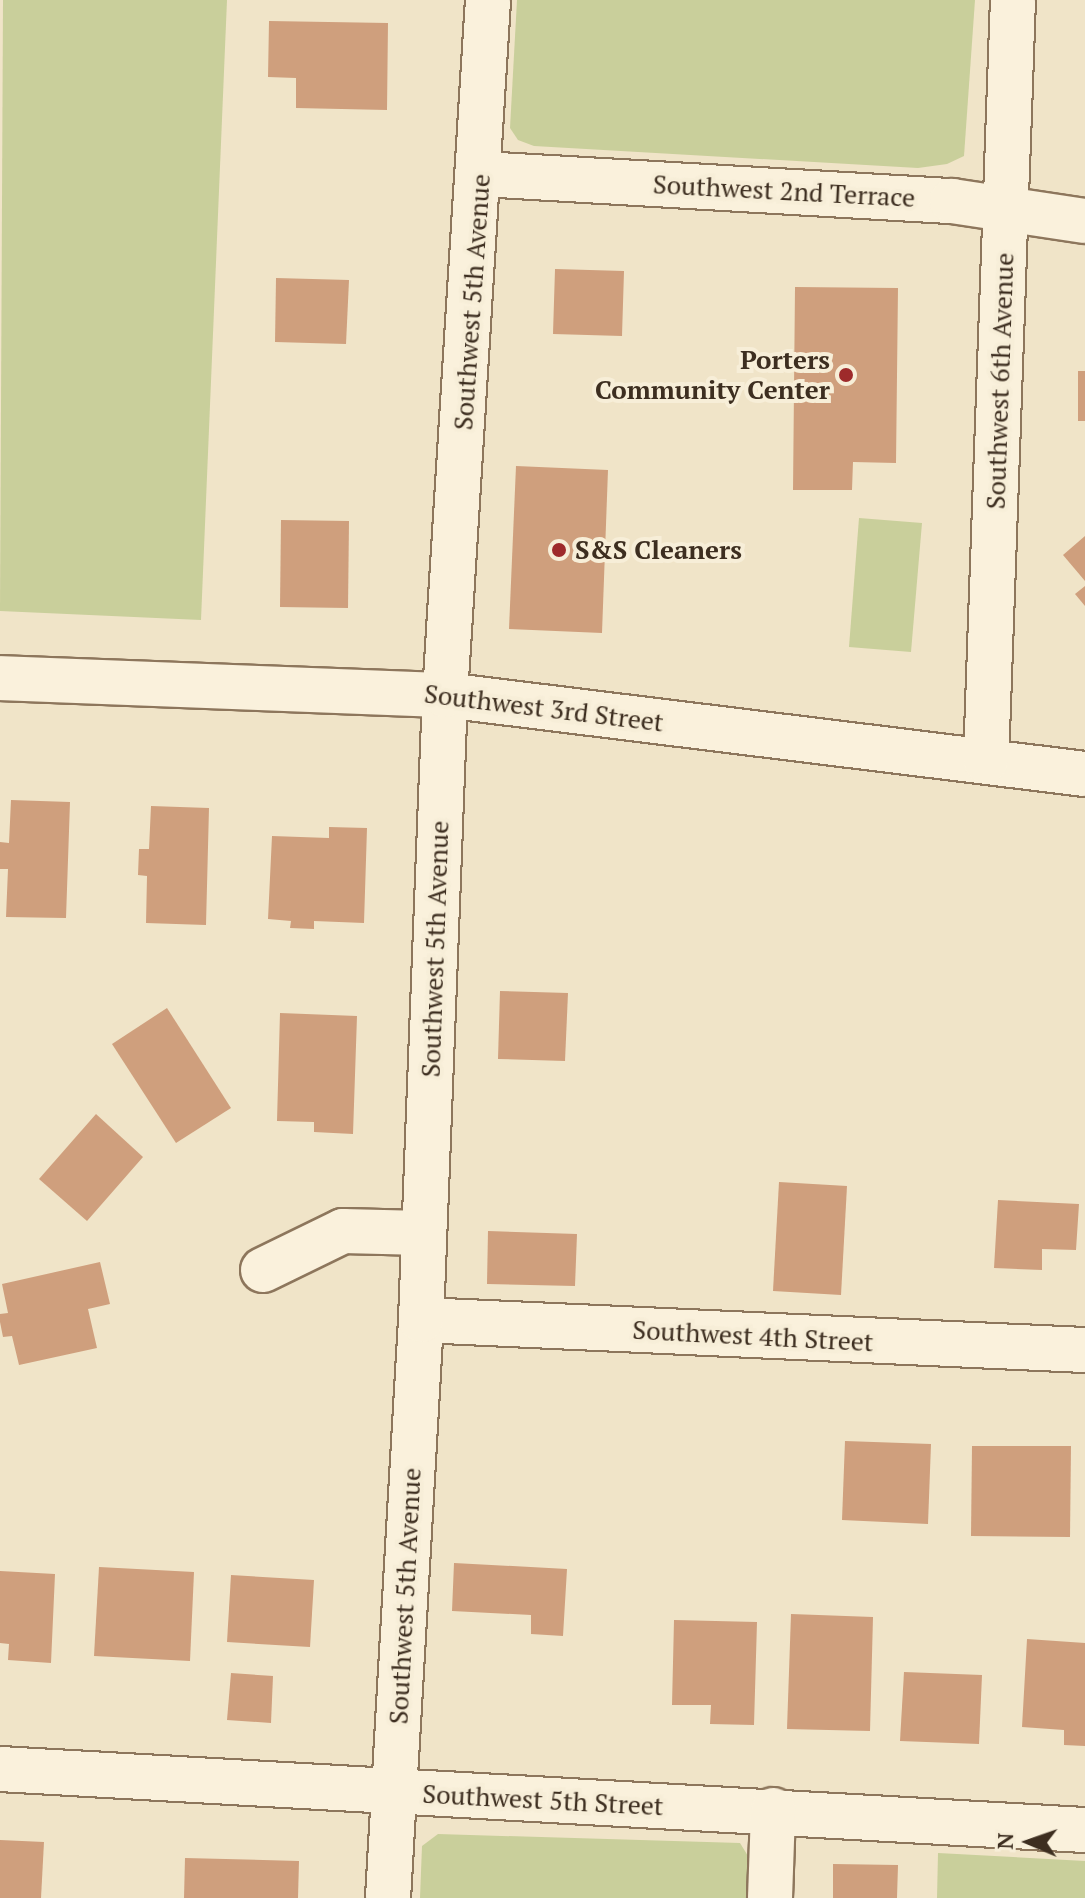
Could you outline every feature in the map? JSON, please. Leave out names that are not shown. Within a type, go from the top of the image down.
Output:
[{"type":"street","name":"Southwest 5th Avenue","points":[[388,1898],[421,1320],[445,695],[481,174],[488,0]]},
{"type":"street","name":"Southwest 6th Avenue","points":[[986,761],[1013,0]]},
{"type":"street","name":"Southwest 2nd Terrace","points":[[481,174],[952,201],[1085,221]]},
{"type":"street","name":"Southwest 3rd Street","points":[[0,678],[445,695],[1085,774]]},
{"type":"street","points":[[263,1270],[343,1231],[423,1233]]},
{"type":"street","name":"Southwest 4th Street","points":[[421,1320],[1085,1350]]},
{"type":"street","name":"Southwest 5th Street","points":[[0,1769],[394,1793],[773,1810],[1085,1830]]},
{"type":"street","points":[[770,1898],[773,1810]]},
{"type":"green space","points":[[3,0],[227,0],[201,620],[0,611]]},
{"type":"green space","points":[[517,0],[975,0],[964,156],[947,164],[918,168],[534,146],[518,140],[510,128]]},
{"type":"green space","points":[[859,518],[922,523],[911,652],[849,647]]},
{"type":"green space","points":[[438,1834],[740,1843],[748,1856],[746,1898],[420,1898],[422,1846]]},
{"type":"green space","points":[[938,1853],[1085,1861],[1085,1898],[937,1898]]},
{"type":"building","points":[[269,21],[388,23],[387,110],[296,108],[296,78],[268,77]]},
{"type":"building","points":[[555,269],[624,271],[622,336],[553,334]]},
{"type":"building","points":[[276,278],[349,280],[346,344],[275,342]]},
{"type":"building","name":"Porters Community Center","points":[[795,287],[898,288],[896,463],[853,462],[852,490],[793,490]]},
{"type":"building","points":[[1078,371],[1085,371],[1085,421],[1078,421]]},
{"type":"building","name":"S&S Cleaners","points":[[516,466],[608,470],[602,633],[509,629]]},
{"type":"building","points":[[281,520],[349,521],[348,608],[280,607]]},
{"type":"building","points":[[1085,536],[1085,581],[1063,555]]},
{"type":"building","points":[[1085,586],[1085,606],[1075,594]]},
{"type":"building","points":[[11,800],[70,802],[66,918],[6,917],[8,869],[0,869],[0,842],[9,843]]},
{"type":"building","points":[[151,806],[209,808],[206,925],[146,923],[147,876],[138,875],[139,849],[149,849]]},
{"type":"building","points":[[329,827],[367,828],[364,923],[314,921],[314,929],[290,928],[291,921],[268,919],[272,836],[329,838]]},
{"type":"building","points":[[500,991],[568,993],[565,1061],[498,1059]]},
{"type":"building","points":[[167,1008],[231,1108],[176,1143],[112,1044]]},
{"type":"building","points":[[280,1013],[357,1016],[353,1134],[314,1132],[314,1122],[277,1121]]},
{"type":"building","points":[[96,1114],[143,1157],[87,1221],[39,1179]]},
{"type":"building","points":[[779,1182],[847,1186],[841,1295],[773,1291]]},
{"type":"building","points":[[998,1200],[1079,1204],[1076,1250],[1042,1249],[1042,1270],[994,1268]]},
{"type":"building","points":[[488,1231],[577,1234],[575,1286],[487,1284]]},
{"type":"building","points":[[100,1262],[110,1304],[88,1309],[97,1348],[19,1365],[12,1336],[3,1337],[0,1314],[8,1313],[2,1284]]},
{"type":"building","points":[[845,1441],[931,1444],[928,1524],[842,1520]]},
{"type":"building","points":[[972,1446],[1071,1446],[1070,1537],[971,1536]]},
{"type":"building","points":[[454,1563],[567,1569],[563,1636],[531,1634],[531,1615],[452,1611]]},
{"type":"building","points":[[99,1567],[194,1572],[190,1661],[94,1656]]},
{"type":"building","points":[[0,1571],[55,1574],[51,1663],[8,1660],[9,1644],[0,1643]]},
{"type":"building","points":[[231,1575],[314,1580],[310,1647],[227,1642]]},
{"type":"building","points":[[791,1614],[873,1617],[870,1731],[787,1729]]},
{"type":"building","points":[[674,1620],[757,1622],[754,1725],[710,1724],[711,1705],[672,1705]]},
{"type":"building","points":[[1027,1639],[1085,1643],[1085,1746],[1064,1745],[1064,1730],[1022,1727]]},
{"type":"building","points":[[904,1672],[982,1675],[979,1744],[900,1741]]},
{"type":"building","points":[[231,1673],[273,1676],[271,1723],[227,1720]]},
{"type":"building","points":[[0,1840],[44,1842],[41,1898],[0,1898]]},
{"type":"building","points":[[185,1858],[299,1861],[298,1898],[184,1898]]},
{"type":"building","points":[[833,1864],[898,1865],[897,1898],[833,1898]]},
{"type":"place","name":"Porters Community Center","points":[[846,375]]},
{"type":"place","name":"S&S Cleaners","points":[[559,550]]}]
